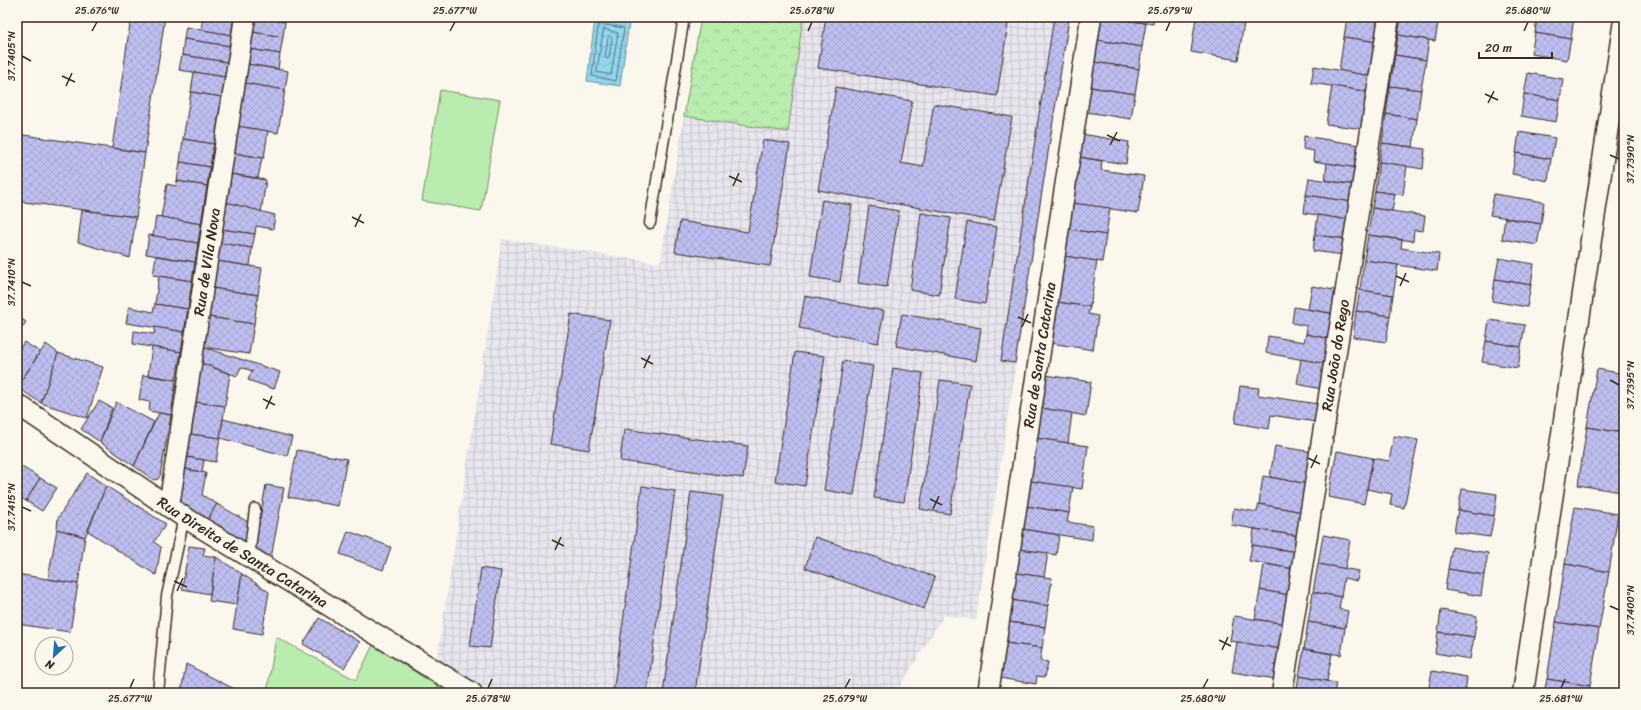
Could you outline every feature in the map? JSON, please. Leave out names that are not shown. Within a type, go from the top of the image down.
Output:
[{"type":"street","name":"Rua de Vila Nova","points":[[177,512],[245,17]]},
{"type":"street","name":"Rua de Santa Catarina","points":[[988,693],[1091,17]]},
{"type":"street","name":"Rua João do Rego","points":[[1282,693],[1389,17]]},
{"type":"street","points":[[1523,693],[1624,20]]},
{"type":"street","name":"Rua Direita de Santa Catarina","points":[[17,404],[177,512],[472,693]]},
{"type":"lane","points":[[650,223],[684,17]]},
{"type":"lane","points":[[249,557],[255,509]]},
{"type":"lane","points":[[158,693],[177,512]]},
{"type":"shaded area","points":[[803,17],[1070,17],[976,620],[944,615],[896,693],[494,693],[437,659],[502,239],[660,263],[684,116],[788,132]]},
{"type":"green space","points":[[701,17],[803,17],[788,132],[684,116]]},
{"type":"green space","points":[[440,90],[500,100],[481,211],[422,201]]},
{"type":"green space","points":[[276,637],[356,680],[373,645],[448,693],[267,693]]},
{"type":"water","points":[[595,19],[629,23],[620,86],[587,81]]},
{"type":"building","points":[[131,17],[165,17],[145,153],[112,148]]},
{"type":"building","points":[[203,17],[234,17],[231,35],[201,30]]},
{"type":"building","points":[[254,17],[286,17],[285,22]]},
{"type":"building","points":[[254,17],[285,22],[283,37],[252,32]]},
{"type":"building","points":[[826,17],[1009,17],[997,96],[818,68]]},
{"type":"building","points":[[1054,17],[1069,19],[1015,363],[1001,361]]},
{"type":"building","points":[[1100,17],[1146,23],[1142,47],[1097,40]]},
{"type":"building","points":[[1106,17],[1154,17],[1153,24]]},
{"type":"building","points":[[1196,17],[1245,17],[1238,60],[1191,52]]},
{"type":"building","points":[[1347,17],[1380,17],[1377,42],[1344,37]]},
{"type":"building","points":[[1401,17],[1439,17],[1435,41],[1398,35]]},
{"type":"building","points":[[1537,17],[1574,17],[1571,39],[1535,33]]},
{"type":"building","points":[[186,27],[231,35],[230,46],[184,39]]},
{"type":"building","points":[[252,32],[283,37],[280,54],[249,49]]},
{"type":"building","points":[[1535,33],[1571,39],[1567,60],[1531,54]]},
{"type":"building","points":[[1398,35],[1429,40],[1426,60],[1395,55]]},
{"type":"building","points":[[1344,37],[1377,42],[1371,76],[1339,71]]},
{"type":"building","points":[[184,39],[230,46],[227,62],[182,55]]},
{"type":"building","points":[[1097,40],[1142,47],[1139,69],[1094,62]]},
{"type":"building","points":[[249,49],[280,54],[278,69],[247,64]]},
{"type":"building","points":[[182,55],[227,62],[225,77],[179,70]]},
{"type":"building","points":[[1395,55],[1426,60],[1421,90],[1390,86]]},
{"type":"building","points":[[1094,62],[1139,69],[1135,94],[1090,87]]},
{"type":"building","points":[[247,64],[288,71],[285,90],[244,83]]},
{"type":"building","points":[[1314,66],[1371,76],[1369,92],[1311,83]]},
{"type":"building","points":[[194,72],[225,77],[222,97],[191,92]]},
{"type":"building","points":[[1528,73],[1563,79],[1560,100],[1524,94]]},
{"type":"building","points":[[244,83],[285,90],[278,133],[237,126]]},
{"type":"building","points":[[1332,86],[1369,92],[1363,129],[1326,124]]},
{"type":"building","points":[[1390,86],[1421,90],[1417,119],[1386,114]]},
{"type":"building","points":[[836,87],[912,101],[901,163],[923,167],[934,104],[1012,117],[994,221],[818,190]]},
{"type":"building","points":[[1090,87],[1135,94],[1131,119],[1086,112]]},
{"type":"building","points":[[191,92],[222,97],[214,144],[183,139]]},
{"type":"building","points":[[1524,94],[1560,100],[1556,122],[1521,116]]},
{"type":"building","points":[[1386,114],[1417,119],[1413,147],[1382,143]]},
{"type":"building","points":[[237,126],[268,131],[264,158],[233,153]]},
{"type":"building","points":[[1519,132],[1555,138],[1551,159],[1516,153]]},
{"type":"building","points":[[17,134],[145,153],[136,217],[17,201]]},
{"type":"building","points":[[1082,134],[1129,142],[1126,164],[1078,157]]},
{"type":"building","points":[[1304,136],[1360,145],[1357,168],[1313,161],[1314,151],[1303,149]]},
{"type":"building","points":[[183,139],[214,144],[210,167],[180,162]]},
{"type":"building","points":[[763,140],[790,144],[770,266],[675,252],[680,221],[748,232]]},
{"type":"building","points":[[1382,143],[1425,149],[1423,169],[1379,162]]},
{"type":"building","points":[[233,153],[262,158],[258,178],[230,174]]},
{"type":"building","points":[[1516,153],[1551,159],[1548,181],[1512,174]]},
{"type":"building","points":[[1078,157],[1102,161],[1101,170],[1144,176],[1138,213],[1072,203]]},
{"type":"building","points":[[180,162],[210,167],[207,186],[177,181]]},
{"type":"building","points":[[1379,162],[1407,166],[1403,195],[1375,191]]},
{"type":"building","points":[[1327,163],[1357,168],[1355,185],[1325,180]]},
{"type":"building","points":[[230,174],[266,180],[261,212],[226,202]]},
{"type":"building","points":[[1309,178],[1355,185],[1352,202],[1306,195]]},
{"type":"building","points":[[177,181],[207,186],[201,224],[161,217],[167,184],[176,186]]},
{"type":"building","points":[[1375,191],[1395,194],[1392,211],[1372,208]]},
{"type":"building","points":[[1494,194],[1544,202],[1541,224],[1490,215]]},
{"type":"building","points":[[1306,195],[1352,202],[1349,220],[1304,213]]},
{"type":"building","points":[[822,200],[852,205],[840,282],[810,277]]},
{"type":"building","points":[[226,202],[275,215],[273,229],[256,226],[255,234],[221,229]]},
{"type":"building","points":[[1072,203],[1110,208],[1106,235],[1068,229]]},
{"type":"building","points":[[869,206],[899,211],[887,287],[858,283]]},
{"type":"building","points":[[1372,208],[1425,216],[1423,231],[1414,230],[1413,241],[1368,235]]},
{"type":"building","points":[[82,210],[136,217],[130,258],[78,242]]},
{"type":"building","points":[[921,213],[951,218],[939,295],[910,290]]},
{"type":"building","points":[[1318,215],[1349,220],[1347,239],[1315,235]]},
{"type":"building","points":[[156,216],[201,224],[198,243],[153,236]]},
{"type":"building","points":[[1505,218],[1541,224],[1537,245],[1502,239]]},
{"type":"building","points":[[967,222],[997,227],[985,304],[955,299]]},
{"type":"building","points":[[221,229],[255,234],[252,248],[220,243]]},
{"type":"building","points":[[1068,229],[1106,235],[1102,262],[1064,256]]},
{"type":"building","points":[[149,235],[198,243],[195,262],[146,254]]},
{"type":"building","points":[[1315,235],[1347,239],[1344,255],[1313,251]]},
{"type":"building","points":[[1368,235],[1402,240],[1401,248],[1439,254],[1437,271],[1364,260]]},
{"type":"building","points":[[220,243],[252,248],[250,266],[217,261]]},
{"type":"building","points":[[156,256],[195,262],[192,281],[153,275]]},
{"type":"building","points":[[1064,256],[1097,261],[1090,307],[1057,302]]},
{"type":"building","points":[[1499,258],[1534,264],[1531,285],[1495,279]]},
{"type":"building","points":[[1364,260],[1398,265],[1393,295],[1360,290]]},
{"type":"building","points":[[217,261],[262,268],[258,295],[212,288]]},
{"type":"building","points":[[159,276],[192,281],[188,309],[155,304]]},
{"type":"building","points":[[1495,279],[1531,285],[1527,307],[1492,301]]},
{"type":"building","points":[[1312,286],[1339,291],[1335,314],[1308,309]]},
{"type":"building","points":[[212,288],[258,295],[254,324],[208,317]]},
{"type":"building","points":[[1360,290],[1393,295],[1390,316],[1356,311]]},
{"type":"building","points":[[805,296],[884,311],[878,343],[799,328]]},
{"type":"building","points":[[1057,302],[1090,307],[1088,314],[1098,316],[1093,350],[1051,343]]},
{"type":"building","points":[[155,304],[188,309],[184,332],[126,323],[129,307],[153,312]]},
{"type":"building","points":[[1294,307],[1335,314],[1330,339],[1306,334],[1307,326],[1292,323]]},
{"type":"building","points":[[1356,311],[1390,316],[1386,342],[1353,337]]},
{"type":"building","points":[[571,314],[610,320],[589,450],[550,444]]},
{"type":"building","points":[[902,314],[981,328],[976,361],[896,346]]},
{"type":"building","points":[[17,316],[26,322],[17,335]]},
{"type":"building","points":[[208,317],[254,324],[249,354],[203,347]]},
{"type":"building","points":[[1489,320],[1525,325],[1521,347],[1486,341]]},
{"type":"building","points":[[155,327],[184,332],[181,352],[133,344],[134,331],[154,334]]},
{"type":"building","points":[[1306,334],[1330,339],[1326,364],[1266,353],[1268,336],[1304,342]]},
{"type":"building","points":[[1486,341],[1521,347],[1518,368],[1482,362]]},
{"type":"building","points":[[24,342],[40,352],[17,387],[17,353]]},
{"type":"building","points":[[46,344],[58,353],[41,403],[17,387]]},
{"type":"building","points":[[152,347],[181,352],[176,380],[148,375]]},
{"type":"building","points":[[203,347],[280,372],[274,389],[248,380],[252,371],[241,367],[237,376],[201,363]]},
{"type":"building","points":[[795,352],[825,356],[805,486],[775,481]]},
{"type":"building","points":[[58,353],[103,367],[87,418],[41,403]]},
{"type":"building","points":[[1301,359],[1326,364],[1321,389],[1297,384]]},
{"type":"building","points":[[843,361],[873,366],[854,495],[824,490]]},
{"type":"building","points":[[201,363],[230,374],[225,406],[195,402]]},
{"type":"building","points":[[893,368],[923,373],[904,502],[874,498]]},
{"type":"building","points":[[1597,369],[1624,374],[1624,433],[1587,427]]},
{"type":"building","points":[[143,375],[176,380],[171,415],[149,411],[150,402],[139,400]]},
{"type":"building","points":[[1046,375],[1091,382],[1086,416],[1041,408]]},
{"type":"building","points":[[940,380],[970,384],[950,514],[920,509]]},
{"type":"building","points":[[1240,386],[1259,388],[1258,395],[1318,404],[1316,422],[1271,415],[1269,429],[1235,423]]},
{"type":"building","points":[[99,401],[112,408],[100,442],[81,429]]},
{"type":"building","points":[[116,402],[154,422],[134,466],[100,442]]},
{"type":"building","points":[[195,402],[225,406],[220,438],[190,434]]},
{"type":"building","points":[[1041,408],[1072,413],[1068,443],[1036,438]]},
{"type":"building","points":[[159,413],[171,415],[160,476],[158,479],[154,480],[134,466]]},
{"type":"building","points":[[223,419],[292,437],[287,456],[220,438]]},
{"type":"building","points":[[1587,427],[1624,433],[1624,477],[1621,492],[1578,485]]},
{"type":"building","points":[[624,429],[748,446],[743,478],[620,461]]},
{"type":"building","points":[[190,434],[220,438],[216,462],[186,457]]},
{"type":"building","points":[[1394,436],[1418,440],[1404,508],[1390,505],[1392,494],[1367,489],[1373,458],[1389,461]]},
{"type":"building","points":[[1036,438],[1088,446],[1082,489],[1030,481]]},
{"type":"building","points":[[1275,446],[1313,452],[1308,484],[1270,477]]},
{"type":"building","points":[[297,450],[347,459],[338,506],[288,497]]},
{"type":"building","points":[[1337,451],[1373,458],[1364,504],[1328,497]]},
{"type":"building","points":[[186,457],[204,460],[202,472],[185,469]]},
{"type":"building","points":[[17,464],[40,478],[26,501],[17,495]]},
{"type":"building","points":[[185,469],[206,473],[202,495],[217,504],[206,522],[182,505],[180,497]]},
{"type":"building","points":[[87,473],[106,486],[85,537],[57,529],[58,518]]},
{"type":"building","points":[[1263,476],[1308,484],[1303,512],[1259,504]]},
{"type":"building","points":[[40,478],[57,488],[42,511],[26,501]]},
{"type":"building","points":[[1030,481],[1073,487],[1069,513],[1026,506]]},
{"type":"building","points":[[266,485],[284,488],[271,558],[254,550]]},
{"type":"building","points":[[106,486],[166,524],[154,542],[161,547],[156,575],[88,531]]},
{"type":"building","points":[[642,486],[675,491],[647,693],[613,693]]},
{"type":"building","points":[[1462,489],[1497,494],[1494,516],[1458,510]]},
{"type":"building","points":[[691,492],[723,496],[695,693],[663,693]]},
{"type":"building","points":[[217,504],[248,522],[245,545],[206,522]]},
{"type":"building","points":[[1259,504],[1303,512],[1299,536],[1231,525],[1234,508],[1257,512]]},
{"type":"building","points":[[1026,506],[1069,513],[1067,522],[1093,526],[1092,540],[1022,529]]},
{"type":"building","points":[[1575,507],[1618,514],[1609,572],[1565,564]]},
{"type":"building","points":[[1458,510],[1494,516],[1490,537],[1454,532]]},
{"type":"building","points":[[57,529],[85,537],[78,584],[48,579]]},
{"type":"building","points":[[1022,529],[1059,535],[1056,555],[1019,549]]},
{"type":"building","points":[[1254,529],[1299,536],[1297,552],[1252,545]]},
{"type":"building","points":[[348,531],[391,547],[383,570],[340,554]]},
{"type":"building","points":[[1323,535],[1350,540],[1345,569],[1318,564]]},
{"type":"building","points":[[815,537],[935,577],[924,609],[805,568]]},
{"type":"building","points":[[1252,545],[1297,552],[1294,569],[1249,561]]},
{"type":"building","points":[[189,546],[205,548],[203,555],[216,557],[210,594],[182,589]]},
{"type":"building","points":[[1452,547],[1488,553],[1484,575],[1448,569]]},
{"type":"building","points":[[1019,549],[1048,553],[1044,577],[1015,573]]},
{"type":"building","points":[[216,557],[242,574],[237,605],[209,601]]},
{"type":"building","points":[[1264,564],[1294,569],[1290,595],[1260,590]]},
{"type":"building","points":[[1318,564],[1359,571],[1357,581],[1344,578],[1341,597],[1313,592]]},
{"type":"building","points":[[1565,564],[1609,572],[1599,629],[1556,622]]},
{"type":"building","points":[[481,568],[501,571],[490,648],[470,646]]},
{"type":"building","points":[[1448,569],[1484,575],[1481,596],[1445,590]]},
{"type":"building","points":[[1015,573],[1052,578],[1048,606],[1011,600]]},
{"type":"building","points":[[17,574],[78,584],[70,632],[17,624]]},
{"type":"building","points":[[242,574],[269,592],[262,634],[233,629]]},
{"type":"building","points":[[1260,590],[1290,595],[1285,624],[1255,619]]},
{"type":"building","points":[[1313,592],[1341,597],[1339,609],[1348,611],[1345,628],[1308,622]]},
{"type":"building","points":[[1011,600],[1048,606],[1045,627],[1008,622]]},
{"type":"building","points":[[1441,610],[1477,616],[1474,637],[1438,632]]},
{"type":"building","points":[[1234,616],[1285,624],[1281,649],[1230,641]]},
{"type":"building","points":[[319,618],[360,642],[344,668],[303,644]]},
{"type":"building","points":[[1008,622],[1045,627],[1042,648],[1005,643]]},
{"type":"building","points":[[1308,622],[1345,628],[1341,655],[1304,649]]},
{"type":"building","points":[[1556,622],[1599,629],[1590,686],[1547,679]]},
{"type":"building","points":[[1438,632],[1474,637],[1470,659],[1435,653]]},
{"type":"building","points":[[1237,642],[1281,649],[1276,679],[1232,672]]},
{"type":"building","points":[[1005,643],[1042,648],[1040,661],[1048,662],[1045,677],[1037,676],[1036,684],[999,678]]},
{"type":"building","points":[[1304,649],[1332,654],[1327,681],[1299,676]]},
{"type":"building","points":[[186,664],[242,693],[181,693]]},
{"type":"building","points":[[1432,671],[1467,677],[1465,693],[1428,692]]},
{"type":"building","points":[[1299,676],[1336,683],[1334,693],[1296,693]]},
{"type":"building","points":[[1547,679],[1590,686],[1589,693],[1544,693]]},
{"type":"building","points":[[999,688],[1023,693],[998,693]]}]
